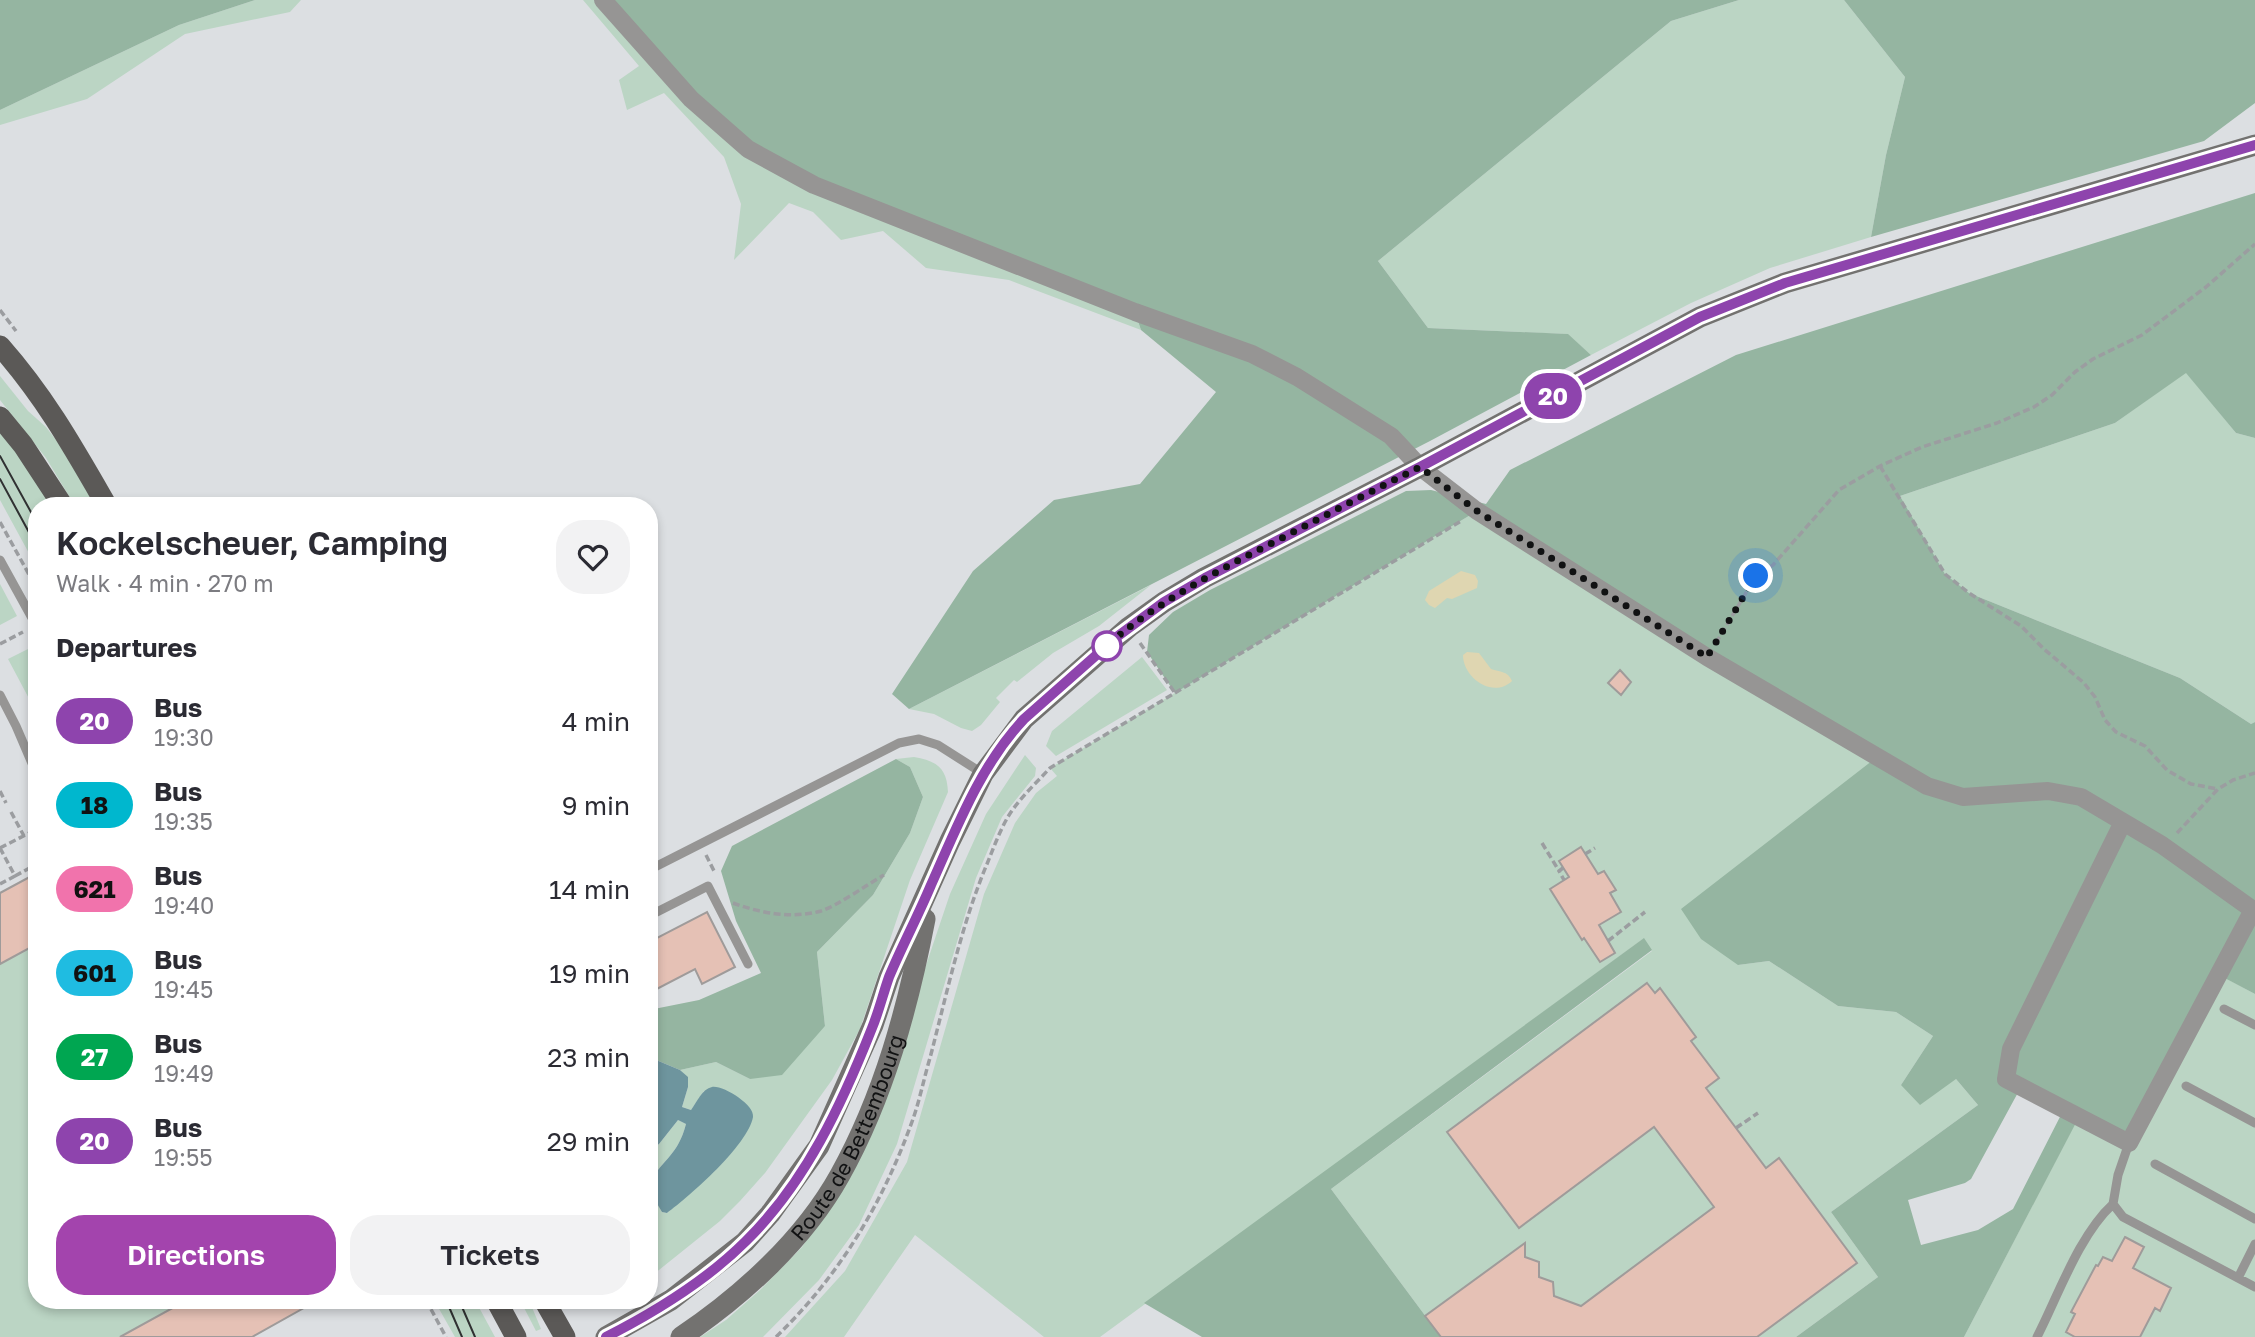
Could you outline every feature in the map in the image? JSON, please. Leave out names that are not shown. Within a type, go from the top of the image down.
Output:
[{"type":"main road","name":"Route de Bettembourg","points":[[658,1307],[745,1242],[770,1214],[819,1146],[852,1076],[889,978],[967,804],[984,774],[1024,719],[1129,627],[1205,578],[1700,317],[1785,283],[2255,145]]},
{"type":"main road","points":[[0,346],[27,376],[58,421],[102,497]]},
{"type":"main road","points":[[0,417],[23,445],[57,497]]},
{"type":"main road","name":"Route de Bettembourg","points":[[681,1337],[740,1294],[779,1255],[805,1225],[838,1178],[864,1128],[898,1033],[912,986],[931,886]]},
{"type":"main road","points":[[501,1309],[516,1337]]},
{"type":"main road","points":[[549,1309],[565,1337]]},
{"type":"main road","name":"Route de Bettembourg","points":[[606,1337],[655,1309]]},
{"type":"street","points":[[603,0],[691,99],[748,149],[814,185],[1135,312],[1252,354],[1297,377],[1391,436],[1420,467],[1477,511],[1707,657],[1927,786],[1963,797],[2048,791],[2081,797],[2123,821],[2162,845],[2254,911],[2129,1143],[2006,1079],[2011,1049],[2123,821]]},
{"type":"lane","points":[[0,560],[28,611]]},
{"type":"lane","points":[[0,695],[28,754]]},
{"type":"lane","points":[[658,865],[899,743],[919,739],[938,745],[984,774]]},
{"type":"lane","points":[[658,911],[708,886],[748,964]]},
{"type":"lane","points":[[2224,1009],[2255,1025]]},
{"type":"lane","points":[[2186,1086],[2255,1123]]},
{"type":"lane","points":[[2037,1337],[2082,1245],[2102,1215],[2113,1204],[2118,1175],[2129,1143]]},
{"type":"lane","points":[[2155,1164],[2255,1219]]},
{"type":"lane","points":[[2113,1204],[2123,1217],[2255,1287]]},
{"type":"lane","points":[[2238,1278],[2255,1244]]},
{"type":"path","points":[[1707,657],[1756,576],[1773,565],[1839,490],[1880,466],[1922,447],[1997,423],[2034,407],[2094,359],[2142,335],[2206,287],[2255,244]]},
{"type":"path","points":[[1880,466],[1945,575],[2021,626],[2043,649],[2084,682],[2105,720],[2116,732],[2145,746],[2168,770],[2191,784],[2218,789]]},
{"type":"path","points":[[776,1337],[818,1292],[851,1249],[889,1181],[914,1117],[961,938],[979,883],[1011,812],[1051,768],[1477,511]]},
{"type":"path","points":[[0,522],[28,573]]},
{"type":"path","points":[[1129,627],[1175,693]]},
{"type":"path","points":[[0,645],[25,631]]},
{"type":"path","points":[[2162,845],[2186,826],[2218,789],[2233,780],[2255,773]]},
{"type":"path","points":[[0,791],[6,803]]},
{"type":"path","points":[[10,812],[24,836]]},
{"type":"path","points":[[15,876],[0,848],[28,834]]},
{"type":"path","points":[[1542,843],[1561,869],[1564,880]]},
{"type":"path","points":[[700,844],[716,876]]},
{"type":"path","points":[[1585,854],[1595,848]]},
{"type":"path","points":[[0,884],[28,869]]},
{"type":"path","points":[[727,898],[733,904],[749,909],[786,915],[822,911],[884,875]]},
{"type":"path","points":[[1608,941],[1645,912]]},
{"type":"path","points":[[1736,1128],[1758,1113]]},
{"type":"path","points":[[431,1309],[446,1337]]},
{"type":"green space","points":[[0,0],[255,0],[179,25],[0,110]]},
{"type":"green space","points":[[255,0],[301,0],[290,12],[185,34],[87,99],[0,125],[0,110],[179,25]]},
{"type":"green space","points":[[583,0],[603,0],[1135,312],[1141,330],[1009,280],[926,268],[883,231],[841,240],[813,212],[789,203],[734,260],[741,204],[724,157],[664,93],[627,110],[619,80],[639,66]]},
{"type":"green space","points":[[603,0],[1739,0],[1671,21],[1378,261],[1428,328],[1568,334],[1591,355],[1430,441],[909,709],[892,694],[973,571],[1054,500],[1140,484],[1216,392],[1141,330],[1135,312],[748,149]]},
{"type":"green space","points":[[1739,0],[1844,0],[1905,77],[1886,155],[1871,237],[1770,268],[1691,303],[1591,355],[1567,334],[1428,328],[1378,261],[1671,21]]},
{"type":"green space","points":[[1844,0],[2255,0],[2255,103],[2204,141],[1871,237],[1886,155],[1905,77]]},
{"type":"green space","points":[[2255,193],[2255,438],[2236,433],[2186,373],[2115,423],[1900,496],[1945,574],[1969,593],[2180,678],[2251,724],[2255,722],[2255,994],[2219,975],[2129,1143],[2079,1117],[1964,1337],[1796,1337],[1878,1277],[1831,1212],[1978,1105],[1956,1079],[1920,1105],[1901,1085],[1933,1036],[1896,1012],[1838,1006],[1769,961],[1738,965],[1701,939],[1681,909],[1877,757],[1477,511],[1175,693],[1147,652],[1149,635],[1173,612],[1210,590],[1406,491],[1431,490],[1486,504],[1510,470],[1736,355]],"holes":[[[2021,1087],[2064,1109],[2013,1209],[1978,1230],[1921,1245],[1908,1200],[1971,1179]]]},
{"type":"green space","points":[[2186,372],[2236,433],[2255,438],[2255,722],[2251,724],[2180,678],[1969,593],[1945,574],[1900,496],[2115,423]]},
{"type":"green space","points":[[0,376],[59,444],[91,497],[70,497],[46,458],[0,400]]},
{"type":"green space","points":[[0,433],[15,450],[46,497],[28,497],[28,551],[0,500]]},
{"type":"green space","points":[[1477,511],[1877,757],[1738,965],[1769,961],[1838,1006],[1896,1012],[1933,1036],[1901,1085],[1956,1079],[1978,1105],[1831,1212],[1878,1277],[1796,1337],[1441,1337],[1331,1189],[1652,951],[1643,939],[1100,1337],[1044,1337],[915,1235],[844,1337],[785,1337],[845,1271],[907,1162],[984,894],[1015,823],[1036,793],[1057,776],[1050,768]]},
{"type":"green space","points":[[0,584],[17,616],[0,625]]},
{"type":"green space","points":[[1151,585],[1099,626],[1053,653],[1017,682],[1014,680],[996,698],[1000,702],[981,725],[972,731],[934,714],[909,709]]},
{"type":"green space","points":[[28,649],[28,697],[8,659]]},
{"type":"green space","points":[[1142,657],[1167,690],[1056,756],[1046,746],[1052,731]]},
{"type":"green space","points":[[1025,755],[1036,768],[1035,776],[1002,817],[976,878],[897,1144],[859,1225],[819,1280],[763,1337],[700,1337],[726,1320],[760,1290],[802,1247],[852,1171],[888,1078],[950,894],[986,814]]},
{"type":"green space","points":[[914,757],[935,764],[943,771],[948,792],[910,880],[860,1029],[832,1080],[765,1173],[720,1221],[658,1271],[658,1204],[662,1212],[667,1213],[722,1163],[704,1091],[691,1110],[682,1107],[688,1078],[680,1070],[716,1062],[750,1079],[825,1026],[817,952],[873,895],[910,833],[923,797],[910,767],[896,759]]},
{"type":"green space","points":[[896,759],[910,767],[923,797],[910,833],[873,895],[817,952],[825,1026],[782,1075],[750,1079],[716,1062],[680,1070],[658,1061],[658,1008],[699,1000],[761,973],[736,921],[721,871],[732,846]]},
{"type":"green space","points":[[28,878],[28,1309],[302,1309],[252,1337],[0,1337],[0,893]]},
{"type":"green space","points":[[1644,938],[1652,950],[1331,1189],[1441,1337],[1202,1337],[1144,1303]]},
{"type":"green space","points":[[2218,974],[2255,994],[2255,1337],[1964,1337],[2079,1116]]},
{"type":"green space","points":[[678,1120],[686,1124],[675,1150],[658,1171],[659,1144]]},
{"type":"green space","points":[[439,1309],[480,1309],[495,1337],[455,1337]]},
{"type":"green space","points":[[525,1309],[533,1309],[541,1329],[536,1331]]},
{"type":"sand","points":[[1461,571],[1475,575],[1477,588],[1452,599],[1447,598],[1435,608],[1429,605],[1425,600],[1429,591]]},
{"type":"sand","points":[[1467,652],[1479,653],[1491,669],[1506,674],[1512,681],[1496,688],[1480,683],[1473,678],[1464,663],[1463,655]]},
{"type":"water","points":[[658,1061],[680,1070],[688,1077],[682,1107],[691,1110],[705,1090],[717,1087],[744,1102],[752,1112],[749,1128],[730,1155],[703,1183],[667,1213],[662,1212],[658,1205],[658,1171],[675,1150],[686,1124],[678,1120],[659,1144]]},
{"type":"building","points":[[1620,670],[1631,682],[1621,695],[1608,683]]},
{"type":"building","points":[[1581,847],[1598,874],[1604,871],[1616,890],[1610,893],[1621,912],[1599,925],[1615,953],[1600,962],[1584,938],[1582,940],[1550,889],[1569,877],[1559,861]]},
{"type":"building","points":[[28,878],[28,949],[0,964],[0,893]]},
{"type":"building","points":[[707,912],[735,967],[702,984],[695,969],[658,988],[658,937]]},
{"type":"building","points":[[1647,983],[1655,993],[1660,988],[1696,1037],[1691,1041],[1719,1078],[1706,1088],[1766,1168],[1779,1158],[1857,1263],[1757,1337],[1441,1337],[1425,1316],[1525,1243],[1525,1257],[1539,1262],[1539,1277],[1553,1282],[1554,1296],[1581,1306],[1714,1207],[1654,1127],[1519,1228],[1447,1132]]},
{"type":"building","points":[[2125,1237],[2144,1247],[2133,1268],[2171,1288],[2160,1311],[2155,1308],[2140,1337],[2075,1337],[2066,1332],[2075,1314],[2071,1312],[2096,1265],[2098,1266],[2103,1257],[2112,1261]]},
{"type":"building","points":[[171,1309],[302,1309],[252,1337],[120,1337]]},
{"type":"tram line","points":[[0,456],[28,507]]},
{"type":"tram line","points":[[0,479],[28,530]]},
{"type":"tram line","points":[[450,1309],[462,1337]]},
{"type":"tram line","points":[[463,1309],[475,1337]]},
{"type":"bus line","name":"20","points":[[658,1308],[745,1242],[770,1214],[819,1146],[852,1076],[889,978],[958,823],[984,774],[1024,719],[1129,627],[1205,578],[1700,317],[1785,283],[2255,145]]},
{"type":"bus line","name":"20","points":[[606,1337],[656,1309]]},
{"type":"route","points":[[1107,646],[1099,652],[1164,602],[1205,578],[1420,467],[1477,511],[1707,657],[1756,576]]}]
